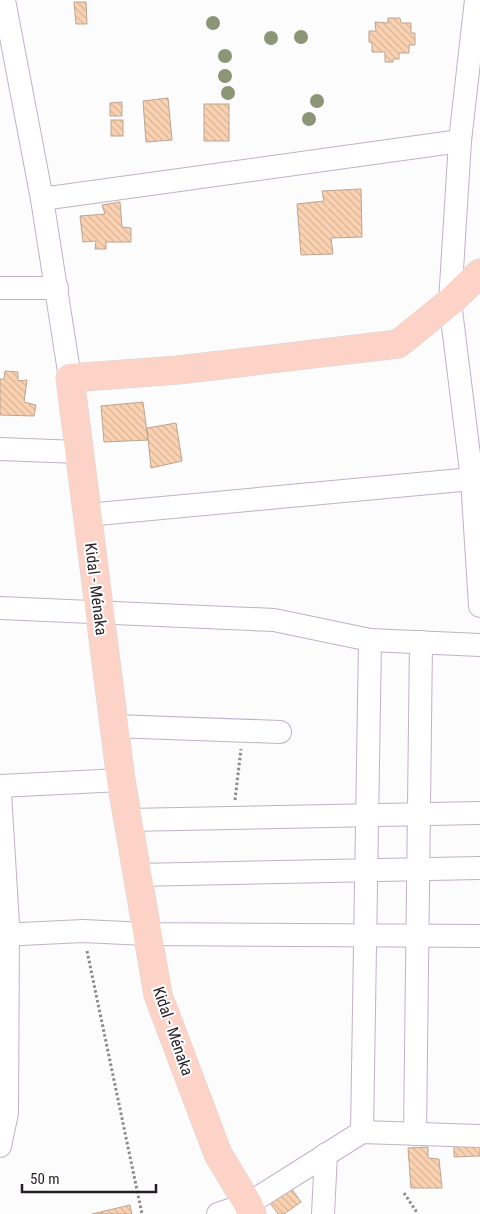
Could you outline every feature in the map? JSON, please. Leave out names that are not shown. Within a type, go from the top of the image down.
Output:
[{"type":"main road","points":[[70,378],[178,370],[398,344],[450,302],[480,273]]},
{"type":"main road","name":"Kidal - Ménaka","points":[[70,378],[121,780],[158,995],[218,1154],[250,1209]]},
{"type":"street","points":[[4,0],[42,199],[70,378]]},
{"type":"street","points":[[476,0],[460,141],[450,302],[472,479],[480,606]]},
{"type":"street","points":[[42,199],[460,141]]},
{"type":"street","points":[[0,288],[57,288]]},
{"type":"street","points":[[0,449],[79,452]]},
{"type":"street","points":[[87,515],[472,479]]},
{"type":"street","points":[[0,608],[274,620],[370,640],[480,645]]},
{"type":"street","points":[[362,1132],[370,640]]},
{"type":"street","points":[[415,1134],[421,642]]},
{"type":"street","points":[[114,726],[280,732]]},
{"type":"street","points":[[0,786],[121,780]]},
{"type":"street","points":[[0,793],[8,924],[4,935],[7,1113],[0,1146]]},
{"type":"street","points":[[128,820],[480,813]]},
{"type":"street","points":[[136,875],[480,868]]},
{"type":"street","points":[[4,935],[83,931],[146,934],[480,936]]},
{"type":"street","points":[[218,1214],[250,1209],[326,1154],[362,1132],[480,1136]]},
{"type":"street","points":[[323,1214],[326,1154]]},
{"type":"path","points":[[233,818],[243,731]]},
{"type":"path","points":[[83,931],[142,1214]]},
{"type":"path","points":[[404,1193],[418,1214]]},
{"type":"building","points":[[74,2],[86,2],[87,24],[76,24]]},
{"type":"building","points":[[388,18],[400,18],[401,23],[411,23],[411,33],[415,33],[415,45],[409,45],[409,53],[399,53],[399,59],[393,59],[393,62],[385,62],[385,52],[372,52],[372,43],[369,42],[369,31],[376,31],[375,22],[388,23]]},
{"type":"building","points":[[168,98],[172,140],[146,142],[143,101]]},
{"type":"building","points":[[122,102],[122,116],[110,116],[110,103]]},
{"type":"building","points":[[204,104],[229,104],[229,141],[204,141]]},
{"type":"building","points":[[111,120],[123,120],[123,136],[111,136]]},
{"type":"building","points":[[361,189],[362,237],[331,238],[333,254],[301,255],[297,204],[324,201],[322,191]]},
{"type":"building","points":[[120,202],[122,227],[131,228],[131,242],[106,242],[106,249],[95,249],[96,241],[83,242],[80,216],[105,214],[102,205]]},
{"type":"building","points":[[5,371],[18,372],[18,381],[27,380],[24,402],[36,405],[34,416],[0,415],[0,379],[4,379]]},
{"type":"building","points":[[143,402],[148,440],[104,442],[101,406]]},
{"type":"building","points":[[176,423],[182,461],[151,468],[147,428]]},
{"type":"building","points":[[480,1142],[480,1156],[454,1157],[454,1143]]},
{"type":"building","points":[[428,1147],[428,1158],[439,1159],[442,1188],[411,1188],[408,1148]]},
{"type":"building","points":[[286,1181],[301,1202],[284,1214],[278,1214],[265,1196]]},
{"type":"building","points":[[130,1205],[132,1214],[92,1214]]}]
